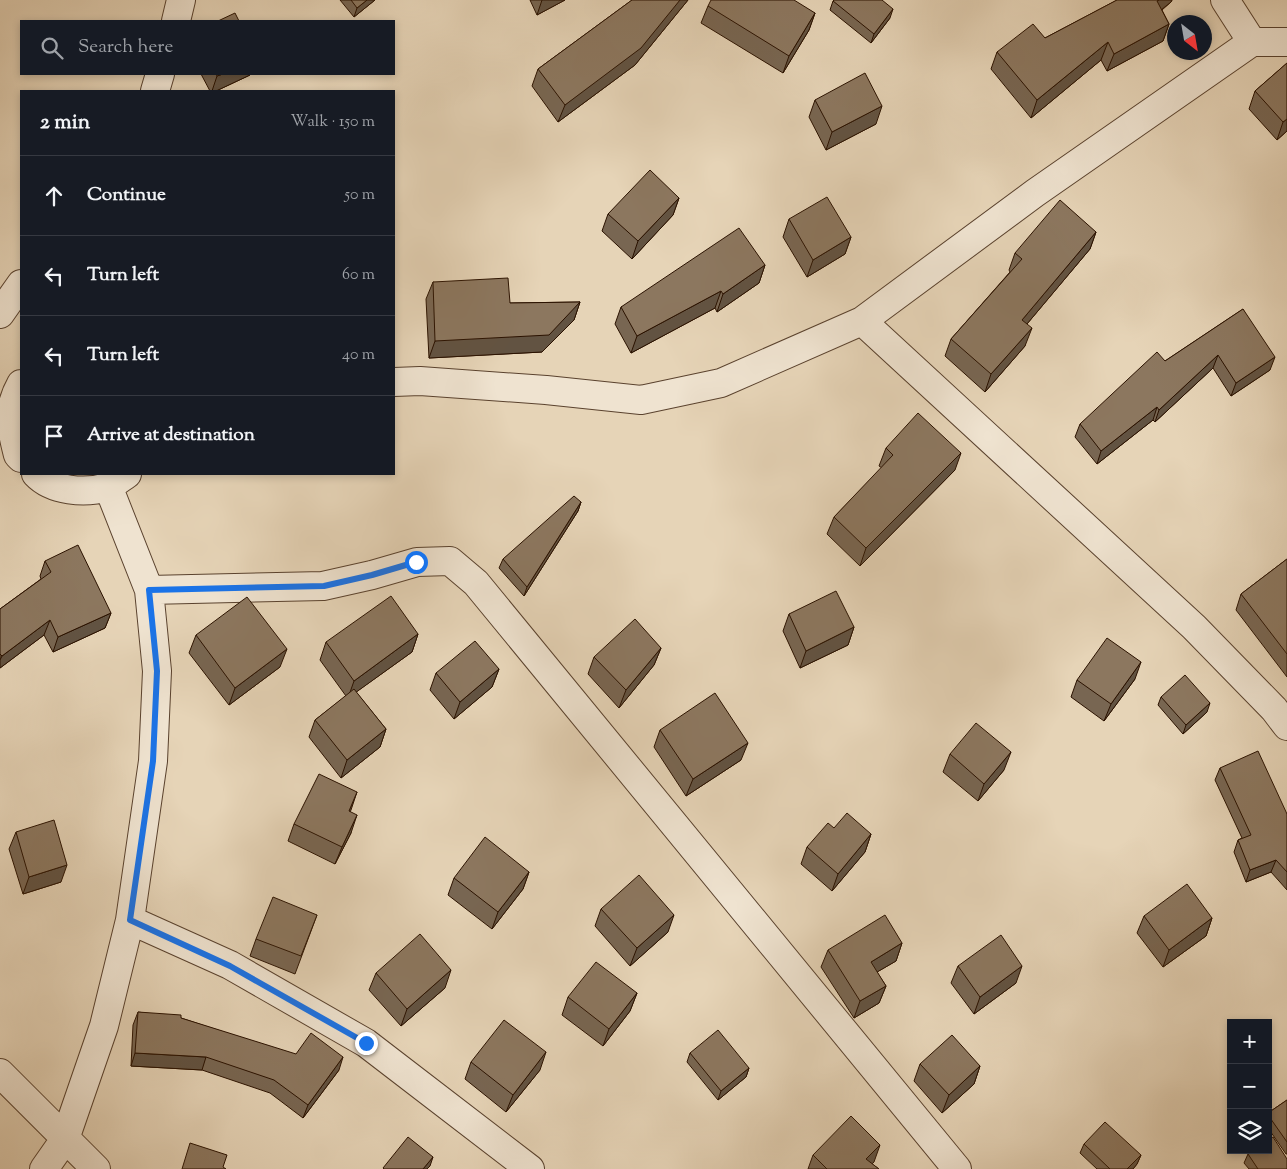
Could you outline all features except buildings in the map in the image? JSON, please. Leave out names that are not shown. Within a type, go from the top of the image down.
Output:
[{"type":"street","points":[[176,20],[181,0]]},
{"type":"street","points":[[1225,0],[1252,42]]},
{"type":"street","points":[[395,382],[420,381],[641,400],[720,383],[862,321],[1035,193],[1252,42],[1287,42]]},
{"type":"street","points":[[155,90],[160,75]]},
{"type":"street","points":[[0,314],[20,285]]},
{"type":"street","points":[[862,321],[1194,627],[1274,709],[1287,726]]},
{"type":"street","points":[[20,386],[5,421],[20,457]]},
{"type":"street","points":[[37,475],[42,480],[74,492],[118,480],[149,590],[157,671],[153,761],[130,920],[104,1026],[65,1139],[44,1169]]},
{"type":"street","points":[[149,590],[324,586],[416,562],[450,561],[483,591],[957,1169]]},
{"type":"street","points":[[130,920],[230,966],[366,1043],[530,1169]]},
{"type":"street","points":[[0,1073],[96,1169]]},
{"type":"route","points":[[366,1043],[230,966],[130,920],[153,761],[157,671],[149,590],[324,586],[416,562]]}]
